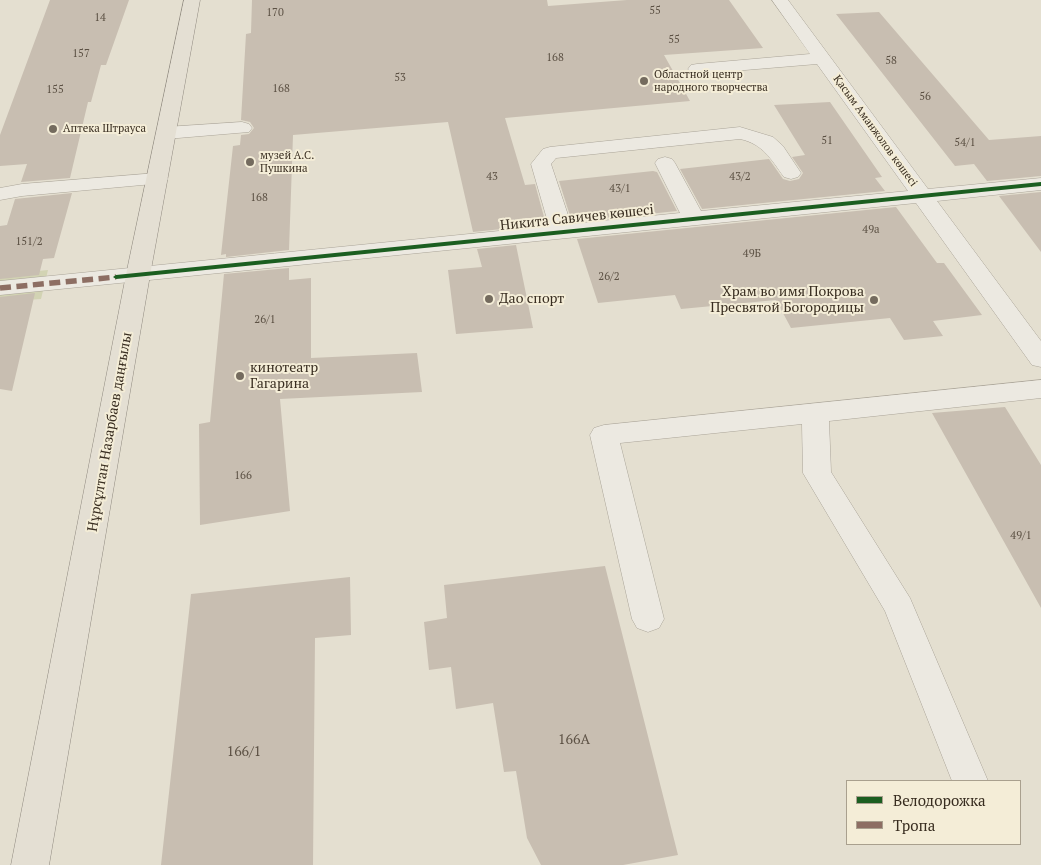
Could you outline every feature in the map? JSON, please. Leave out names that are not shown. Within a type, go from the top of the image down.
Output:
[{"type":"main road","name":"Нұрсұлтан Назарбаев даңғылы","points":[[30,865],[127,276],[157,178],[192,0]]},
{"type":"street","name":"Қасым Аманжолов көшесі","points":[[780,0],[1039,354]]},
{"type":"street","points":[[697,70],[822,58]]},
{"type":"street","points":[[166,133],[242,128]]},
{"type":"street","points":[[562,232],[541,164],[550,153],[740,133],[760,137],[770,143],[791,173]]},
{"type":"street","points":[[665,163],[694,219]]},
{"type":"street","points":[[0,194],[22,190],[157,178]]},
{"type":"street","name":"Никита Савичев көшесі","points":[[0,288],[1041,184]]},
{"type":"street","points":[[648,619],[604,435],[1041,389]]},
{"type":"street","points":[[815,414],[817,473],[899,606],[970,780]]},
{"type":"green space","points":[[48,270],[41,299],[0,302],[0,275]]},
{"type":"building","points":[[50,0],[129,0],[106,65],[101,65],[91,102],[88,102],[70,178],[21,182],[27,164],[0,166],[0,135]]},
{"type":"building","points":[[252,0],[547,0],[548,6],[627,0],[729,0],[763,48],[664,55],[690,101],[505,118],[525,185],[535,184],[544,217],[511,220],[512,228],[473,232],[448,122],[293,135],[289,250],[226,257],[226,254],[221,255],[233,146],[240,145],[241,135],[249,134],[254,128],[250,122],[241,120],[246,34],[251,33]]},
{"type":"building","points":[[879,12],[989,140],[1041,136],[1041,176],[987,181],[974,164],[955,166],[836,14]]},
{"type":"building","points":[[830,102],[882,177],[875,178],[885,191],[702,209],[680,169],[769,159],[783,179],[790,181],[799,179],[803,173],[792,157],[805,155],[774,105]]},
{"type":"building","points":[[657,172],[677,211],[572,222],[559,181]]},
{"type":"building","points":[[1041,192],[1041,252],[999,196]]},
{"type":"building","points":[[72,193],[54,258],[43,259],[39,275],[0,279],[0,226],[7,225],[15,199]]},
{"type":"building","points":[[896,207],[937,263],[944,263],[982,315],[933,321],[943,336],[904,340],[890,318],[791,328],[776,300],[681,309],[675,295],[598,303],[577,239]]},
{"type":"building","name":"Дао спорт","points":[[516,245],[533,328],[456,334],[448,270],[482,267],[477,249]]},
{"type":"building","points":[[289,268],[289,280],[311,278],[311,358],[417,353],[422,392],[280,399],[290,511],[200,525],[199,424],[210,422],[224,274]]},
{"type":"building","points":[[35,293],[12,391],[0,389],[0,297]]},
{"type":"building","points":[[1005,407],[1041,465],[1041,608],[932,413]]},
{"type":"building","points":[[605,566],[678,855],[623,865],[541,865],[527,838],[516,771],[504,772],[493,703],[456,709],[451,667],[429,670],[424,622],[447,618],[444,585]]},
{"type":"building","points":[[350,577],[351,635],[315,638],[313,865],[161,865],[191,594]]},
{"type":"marked path","points":[[0,288],[116,277]]},
{"type":"cycle path","points":[[116,277],[1041,184]]},
{"type":"place","name":"Областной центр народного творчества","points":[[644,81]]},
{"type":"place","name":"Аптека Штрауса","points":[[53,129]]},
{"type":"place","name":"музей А.С. Пушкина","points":[[250,162]]},
{"type":"place","name":"Дао спорт","points":[[489,299]]},
{"type":"place","name":"Храм во имя Покрова Пресвятой Богородицы","points":[[874,300]]},
{"type":"place","name":"кинотеатр Гагарина","points":[[240,376]]}]
